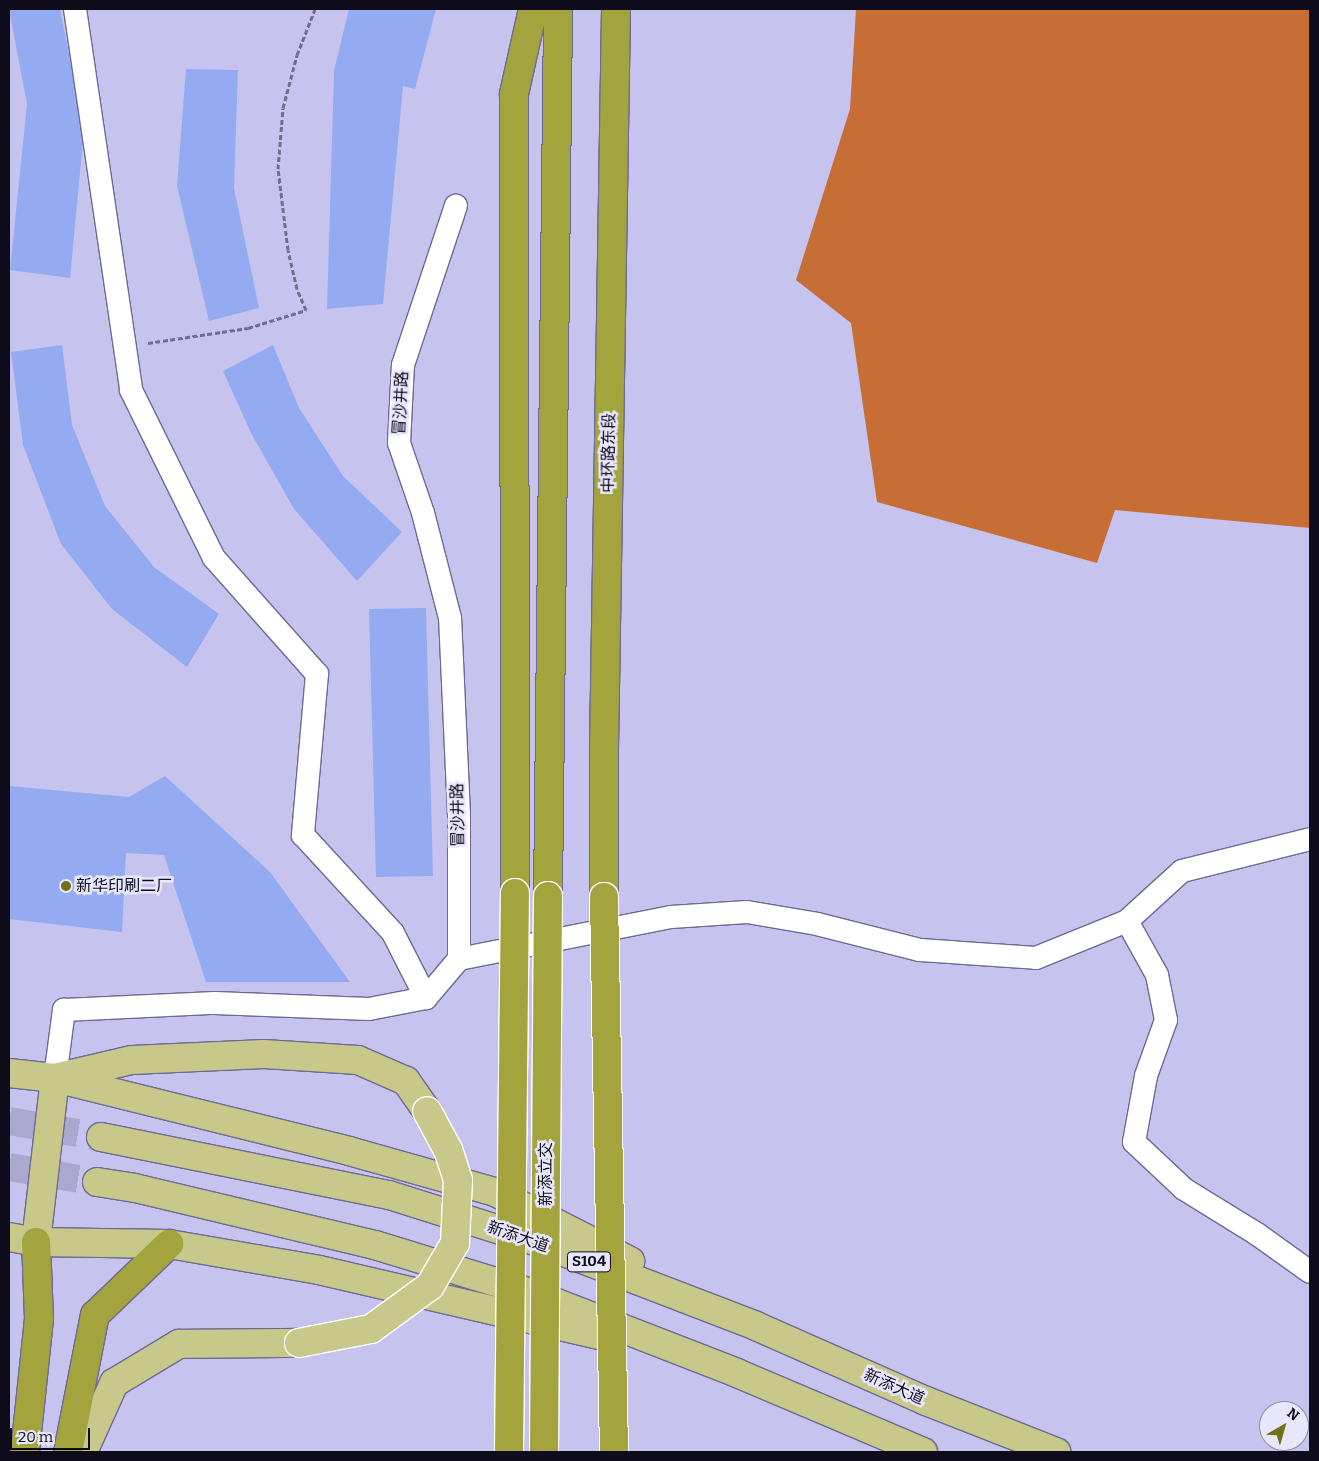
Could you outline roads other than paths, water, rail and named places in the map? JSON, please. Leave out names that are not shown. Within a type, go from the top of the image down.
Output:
[{"type":"highway","points":[[509,1452],[515,893],[514,94],[533,9]]},
{"type":"highway","name":"新添立交","points":[[544,1452],[558,9]]},
{"type":"highway","name":"中环路东段","points":[[614,1452],[604,896],[616,9]]},
{"type":"highway","points":[[25,1452],[39,1318],[36,1242]]},
{"type":"highway","points":[[68,1452],[95,1314],[169,1244]]},
{"type":"main road","points":[[54,1078],[132,1060],[264,1054],[358,1060],[406,1081],[427,1111],[448,1150],[458,1180],[454,1243],[430,1286],[371,1329],[299,1343],[179,1344],[114,1383],[83,1452]]},
{"type":"main road","points":[[9,1072],[54,1078],[349,1151],[495,1192],[756,1326]]},
{"type":"main road","points":[[36,1242],[54,1078]]},
{"type":"main road","name":"新添大道","points":[[101,1137],[389,1195],[535,1241],[756,1326],[926,1401],[1056,1452]]},
{"type":"main road","points":[[97,1182],[135,1188],[375,1245],[531,1293],[696,1357],[923,1452]]},
{"type":"main road","points":[[9,1237],[36,1242],[169,1244],[319,1270],[500,1314],[696,1357]]},
{"type":"street","points":[[75,9],[131,390],[214,558],[317,674],[303,836],[393,933],[426,998]]},
{"type":"street","name":"冒沙井路","points":[[456,206],[403,364],[399,443],[423,513],[450,618],[459,815],[459,959]]},
{"type":"street","points":[[54,1078],[64,1010],[215,1003],[369,1009],[426,998],[459,959],[671,917],[747,912],[817,924],[920,950],[1036,958],[1127,921],[1182,871],[1310,839]]},
{"type":"street","points":[[1127,921],[1157,975],[1166,1020],[1146,1076],[1134,1142],[1184,1189],[1257,1234],[1310,1272]]},
{"type":"tunnel","points":[[9,1121],[101,1137]]},
{"type":"tunnel","points":[[9,1167],[97,1182]]},
{"type":"place","name":"新华印刷二厂","points":[[66,886]]}]
